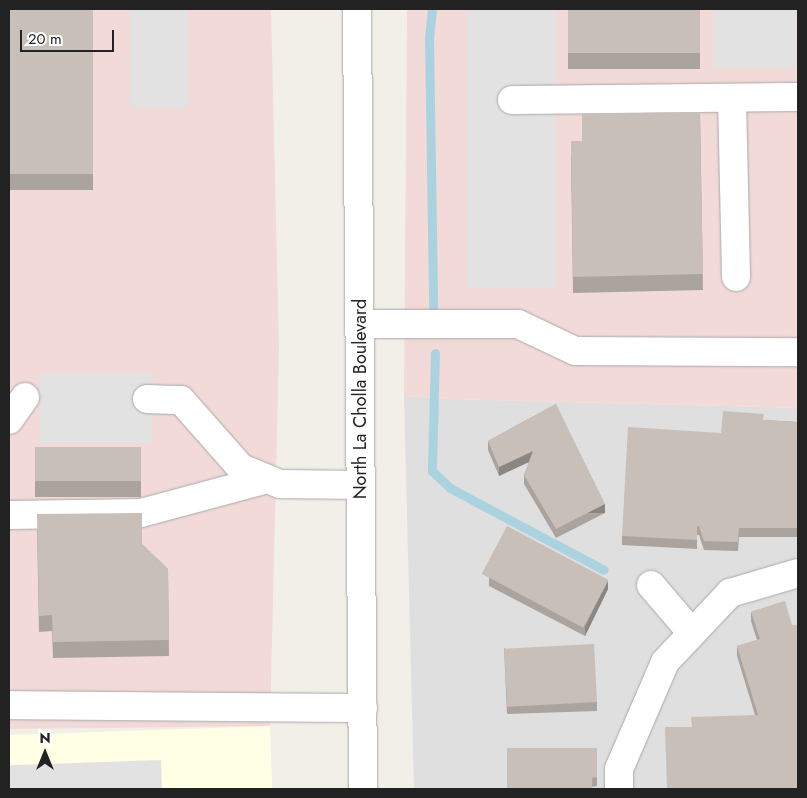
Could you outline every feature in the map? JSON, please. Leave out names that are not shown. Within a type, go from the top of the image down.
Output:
[{"type":"street","name":"North La Cholla Boulevard","points":[[356,9],[363,789]]},
{"type":"street","points":[[512,100],[798,97]]},
{"type":"street","points":[[732,98],[736,276]]},
{"type":"street","points":[[360,324],[518,324],[575,351],[798,352]]},
{"type":"street","points":[[9,420],[25,397]]},
{"type":"street","points":[[147,399],[181,400],[241,468],[280,484],[361,485]]},
{"type":"street","points":[[9,515],[141,513],[268,479]]},
{"type":"street","points":[[619,789],[619,769],[665,662],[730,593],[798,573]]},
{"type":"street","points":[[652,585],[692,633]]},
{"type":"street","points":[[9,705],[363,708]]},
{"type":"shaded area","points":[[9,9],[271,9],[279,347],[270,726],[9,729]]},
{"type":"shaded area","points":[[130,9],[188,9],[188,108],[130,108]]},
{"type":"shaded area","points":[[407,9],[798,9],[798,408],[449,399],[404,396]]},
{"type":"shaded area","points":[[467,9],[555,9],[555,288],[467,288]]},
{"type":"shaded area","points":[[713,9],[796,9],[796,68],[713,68]]},
{"type":"shaded area","points":[[40,373],[152,373],[152,443],[40,443]]},
{"type":"shaded area","points":[[404,396],[449,399],[798,408],[798,789],[414,789]]},
{"type":"shaded area","points":[[270,726],[272,789],[11,789],[9,735]]},
{"type":"shaded area","points":[[161,760],[162,789],[10,789],[9,765]]},
{"type":"building","points":[[9,9],[93,9],[93,174],[9,174]]},
{"type":"building","points":[[568,9],[700,9],[700,53],[568,53]]},
{"type":"building","points":[[700,112],[703,274],[573,277],[571,141],[582,141],[582,114]]},
{"type":"building","points":[[556,404],[605,504],[556,529],[524,475],[533,451],[499,467],[488,441]]},
{"type":"building","points":[[723,411],[764,414],[763,420],[798,422],[798,528],[739,528],[738,542],[704,541],[699,526],[697,526],[697,540],[622,536],[628,427],[721,433]]},
{"type":"building","points":[[35,447],[141,447],[141,481],[35,481]]},
{"type":"building","points":[[142,513],[142,544],[168,569],[169,640],[53,642],[52,615],[39,616],[37,514]]},
{"type":"building","points":[[507,526],[609,580],[583,628],[482,574]]},
{"type":"building","points":[[785,601],[792,625],[798,625],[798,789],[667,789],[665,727],[692,727],[691,717],[758,715],[737,646],[760,639],[751,612]]},
{"type":"building","points":[[594,644],[597,702],[507,707],[504,649]]},
{"type":"building","points":[[507,748],[597,748],[597,777],[592,778],[592,789],[507,789]]},
{"type":"waterway","points":[[432,9],[429,39],[433,307]]},
{"type":"waterway","points":[[435,353],[432,471],[450,488],[604,570]]}]
